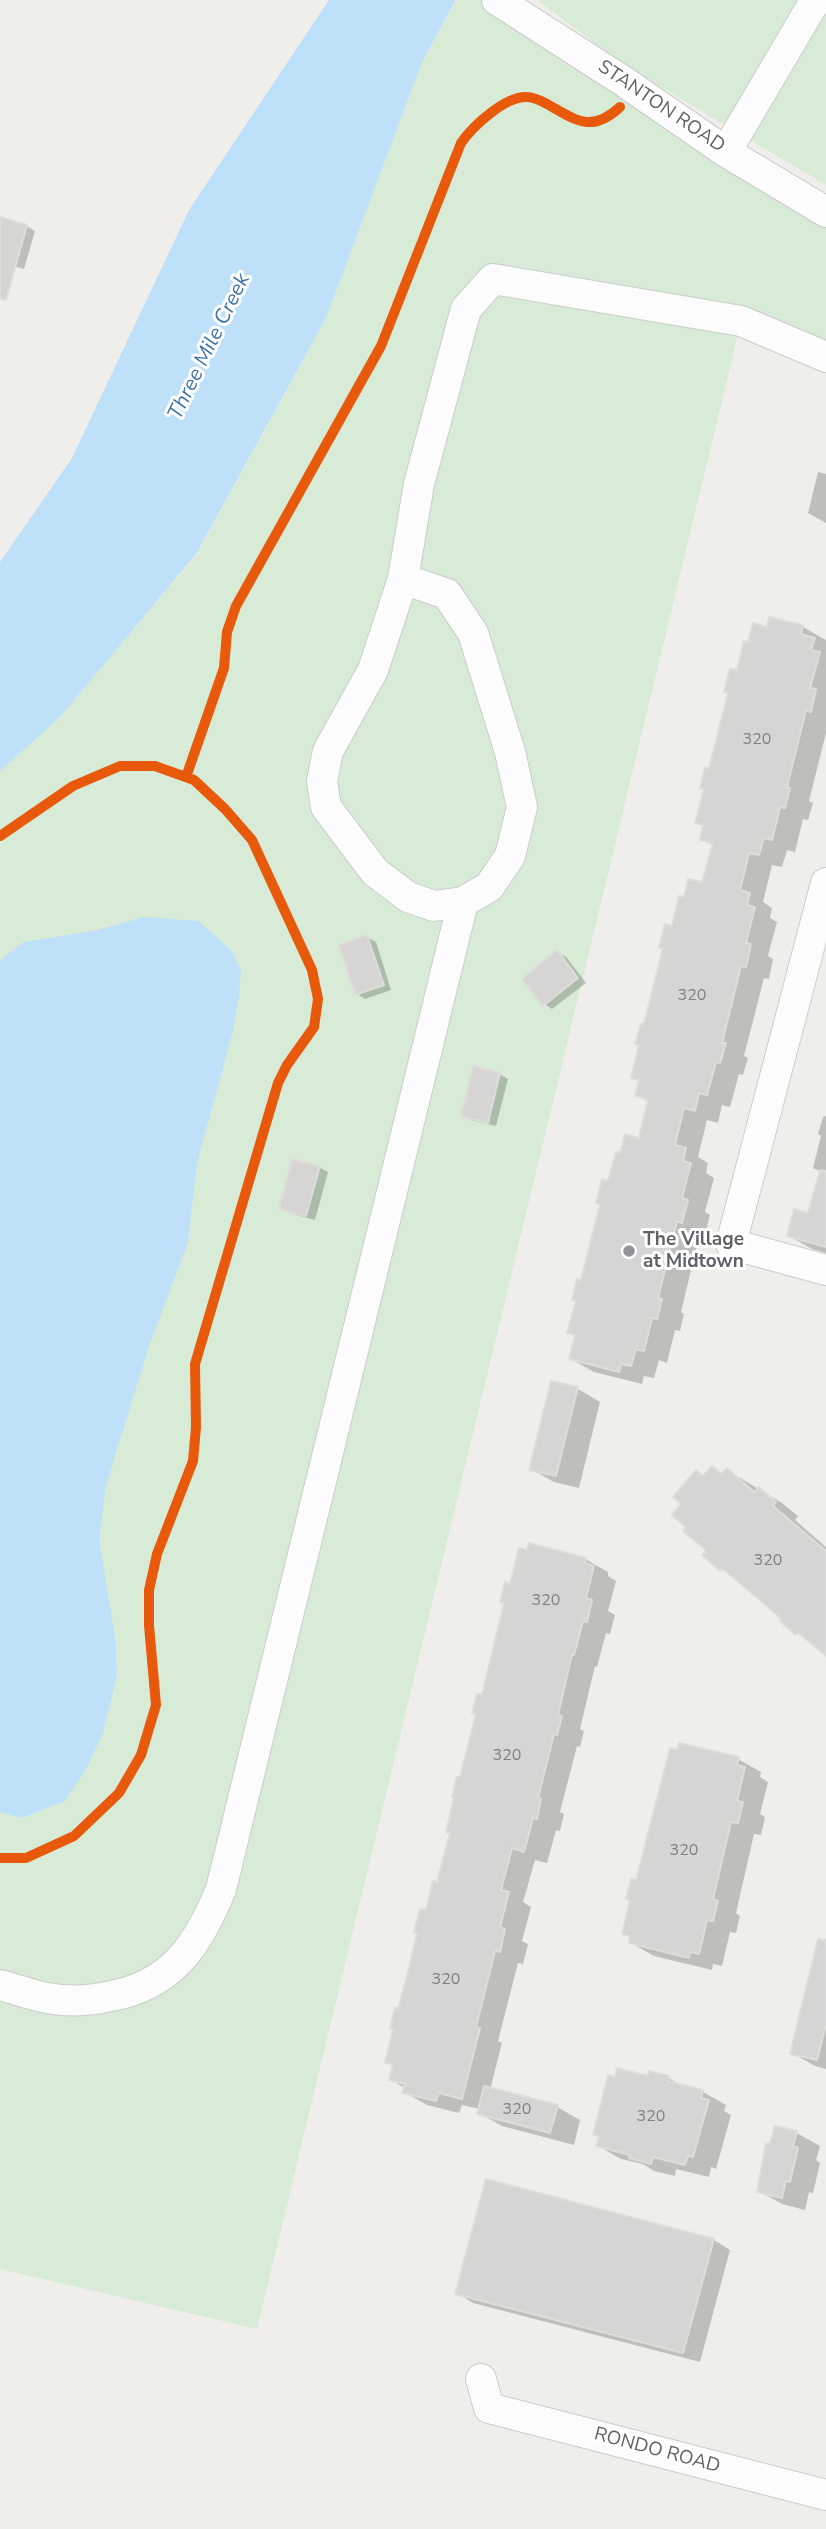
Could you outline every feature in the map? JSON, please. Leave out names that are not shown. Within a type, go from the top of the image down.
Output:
[{"type":"street","points":[[726,152],[818,0]]},
{"type":"street","name":"STANTON ROAD","points":[[505,5],[726,152],[826,212]]},
{"type":"street","points":[[403,579],[447,594],[473,633],[510,752],[522,807],[510,856],[489,887],[463,902],[434,906],[408,897],[375,872],[326,807],[322,781],[328,751],[373,670],[403,579],[419,484],[466,309],[493,279],[741,321],[826,357]]},
{"type":"street","points":[[826,883],[731,1244],[826,1269]]},
{"type":"street","points":[[0,1985],[48,1998],[85,2001],[123,1994],[161,1978],[191,1948],[208,1920],[221,1889],[463,902]]},
{"type":"street","name":"RONDO ROAD","points":[[481,2379],[489,2407],[826,2495]]},
{"type":"green space","points":[[457,0],[497,0],[826,212],[826,357],[741,322],[257,2329],[0,2269],[0,771],[60,716],[198,553],[326,318],[422,62]]},
{"type":"green space","points":[[537,0],[826,0],[826,185],[624,65]]},
{"type":"water","name":"Three Mile Creek","points":[[329,0],[456,0],[422,62],[326,318],[197,553],[60,717],[0,771],[0,562],[72,458],[189,210]]},
{"type":"water","points":[[144,917],[198,921],[231,950],[235,957],[241,971],[239,995],[233,1031],[197,1163],[188,1242],[149,1346],[106,1485],[99,1539],[115,1638],[117,1676],[102,1735],[85,1771],[65,1801],[22,1818],[0,1812],[0,960],[24,942],[98,930]]},
{"type":"building","points":[[0,217],[27,225],[6,300],[0,299]]},
{"type":"building","points":[[769,617],[803,625],[801,634],[815,638],[811,650],[820,652],[810,688],[816,689],[811,712],[806,710],[787,787],[790,788],[785,808],[780,807],[772,840],[764,838],[759,855],[749,853],[740,890],[750,893],[747,905],[755,907],[746,943],[751,944],[746,967],[741,966],[722,1043],[726,1043],[720,1063],[716,1062],[707,1095],[699,1093],[695,1111],[684,1108],[675,1145],[686,1148],[683,1161],[691,1163],[682,1198],[688,1200],[682,1223],[677,1221],[658,1298],[662,1299],[657,1319],[652,1318],[644,1351],[636,1349],[631,1366],[621,1364],[619,1372],[569,1359],[575,1335],[567,1333],[576,1301],[572,1300],[577,1279],[581,1280],[600,1204],[596,1203],[602,1179],[608,1181],[616,1152],[620,1153],[625,1134],[639,1138],[648,1099],[635,1096],[639,1080],[631,1078],[639,1045],[635,1044],[641,1024],[644,1024],[663,948],[659,948],[665,924],[672,926],[679,896],[684,897],[688,879],[702,882],[713,843],[700,840],[703,825],[695,823],[704,789],[700,789],[705,768],[709,769],[728,693],[724,692],[730,669],[737,670],[744,641],[748,642],[753,623],[767,627]]},
{"type":"building","points":[[367,935],[384,985],[355,995],[339,945]]},
{"type":"building","points":[[557,950],[578,978],[543,1006],[522,979]]},
{"type":"building","points":[[473,1066],[500,1073],[488,1123],[461,1116]]},
{"type":"building","points":[[292,1159],[320,1166],[306,1216],[279,1209]]},
{"type":"building","name":"The Village at Midtown","points":[[820,1170],[826,1171],[826,1247],[787,1236],[794,1209],[808,1213]]},
{"type":"building","points":[[551,1381],[578,1387],[556,1476],[529,1470]]},
{"type":"building","points":[[712,1466],[721,1474],[727,1468],[754,1492],[759,1487],[776,1502],[773,1506],[826,1551],[826,1656],[798,1632],[796,1635],[780,1621],[782,1619],[722,1568],[720,1571],[702,1555],[706,1550],[683,1531],[686,1527],[672,1515],[681,1504],[673,1497],[696,1470],[703,1476]]},
{"type":"building","points":[[529,1543],[586,1558],[585,1563],[594,1566],[586,1598],[592,1600],[587,1622],[583,1621],[574,1655],[572,1654],[558,1715],[562,1716],[557,1735],[554,1734],[538,1798],[541,1799],[537,1819],[533,1818],[524,1852],[512,1848],[501,1890],[509,1892],[500,1927],[505,1929],[500,1952],[495,1951],[476,2027],[480,2028],[462,2099],[439,2093],[436,2101],[402,2093],[405,2084],[389,2080],[393,2064],[385,2063],[393,2029],[390,2029],[407,1976],[420,1909],[426,1910],[433,1881],[437,1882],[450,1833],[446,1832],[454,1798],[452,1797],[457,1777],[460,1777],[476,1714],[472,1713],[477,1694],[482,1695],[504,1603],[500,1602],[505,1582],[510,1584],[519,1548],[527,1550]]},
{"type":"building","points":[[679,1743],[739,1757],[737,1765],[745,1767],[737,1801],[743,1802],[738,1823],[731,1822],[713,1899],[718,1901],[713,1921],[707,1920],[699,1954],[690,1952],[689,1958],[629,1943],[630,1936],[622,1934],[630,1900],[626,1899],[631,1879],[636,1880],[670,1748],[677,1750]]},
{"type":"building","points":[[818,1939],[826,1940],[826,2024],[817,2060],[790,2054]]},
{"type":"building","points":[[617,2068],[648,2076],[649,2071],[669,2076],[668,2081],[703,2090],[701,2098],[709,2100],[693,2157],[688,2156],[685,2165],[653,2157],[651,2164],[596,2146],[599,2136],[593,2135],[608,2075],[615,2077]]},
{"type":"building","points":[[484,2086],[558,2105],[550,2133],[477,2114]]},
{"type":"building","points":[[775,2126],[797,2131],[793,2146],[798,2148],[790,2182],[786,2181],[782,2198],[757,2192],[766,2143],[770,2144]]},
{"type":"building","points":[[486,2179],[714,2239],[683,2353],[455,2294]]},
{"type":"cycle path","points":[[186,777],[224,668],[227,632],[236,606],[381,346],[461,143],[490,113],[518,98],[535,98],[584,122],[601,120],[620,107]]},
{"type":"cycle path","points":[[0,836],[73,786],[120,766],[155,766],[194,780],[225,809],[252,840],[312,970],[318,999],[314,1027],[287,1065],[278,1083],[195,1364],[196,1427],[193,1461],[157,1554],[149,1590],[149,1625],[156,1705],[141,1755],[119,1793],[74,1836],[26,1858],[0,1858]]},
{"type":"place","name":"The Village at Midtown","points":[[629,1251]]}]
